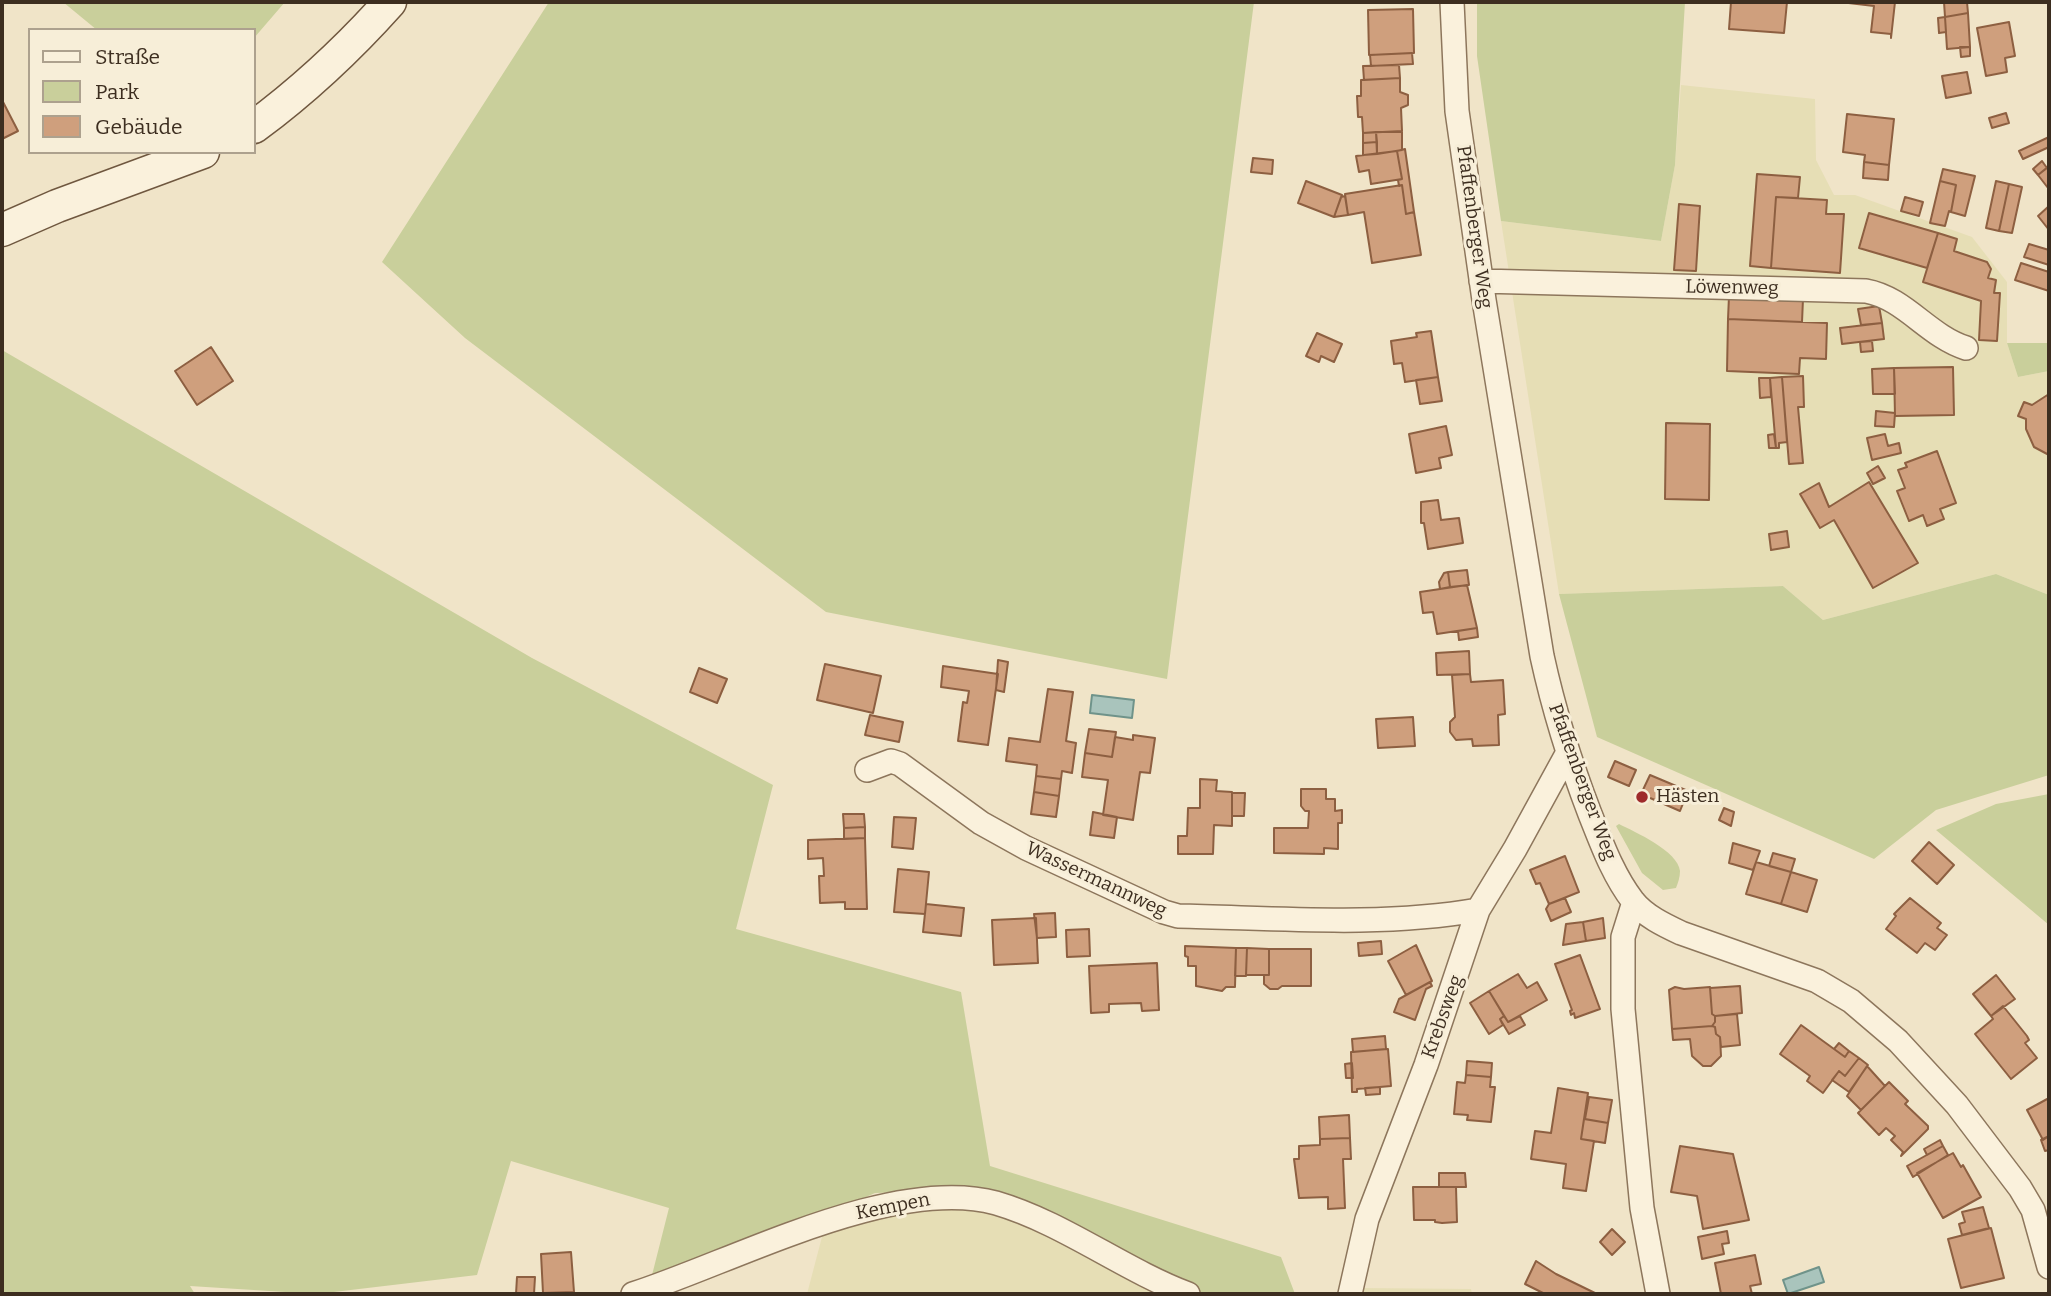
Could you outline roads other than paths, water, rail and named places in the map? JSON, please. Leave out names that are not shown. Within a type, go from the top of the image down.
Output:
[{"type":"main road","points":[[256,125],[320,74],[390,2]]},
{"type":"main road","points":[[2,230],[57,206],[198,154]]},
{"type":"street","name":"Pfaffenberger Weg","points":[[1452,2],[1457,111],[1481,281],[1542,656],[1552,704],[1567,754],[1615,873],[1634,902],[1661,924],[1817,981],[1851,1002],[1913,1055],[1957,1105],[2020,1188],[2033,1210],[2049,1267]]},
{"type":"street","name":"Löwenweg","points":[[1481,281],[1866,291],[1891,299],[1939,337],[1966,348]]},
{"type":"street","name":"Krebsweg","points":[[1349,1292],[1367,1219],[1426,1065],[1478,910],[1567,754]]},
{"type":"street","name":"Wassermannweg","points":[[867,770],[891,761],[900,764],[981,823],[1026,848],[1178,916],[1396,919],[1478,910]]},
{"type":"street","points":[[1634,902],[1623,937],[1623,1009],[1642,1208],[1658,1294]]},
{"type":"street","name":"Kempen","points":[[634,1294],[839,1219],[911,1200],[936,1198],[994,1203],[1031,1216],[1152,1279],[1188,1294]]},
{"type":"water","points":[[1092,695],[1134,700],[1132,718],[1090,713]]},
{"type":"water","points":[[1819,1267],[1824,1282],[1788,1294],[1783,1280]]},
{"type":"place","name":"Hästen","points":[[1642,797]]}]
